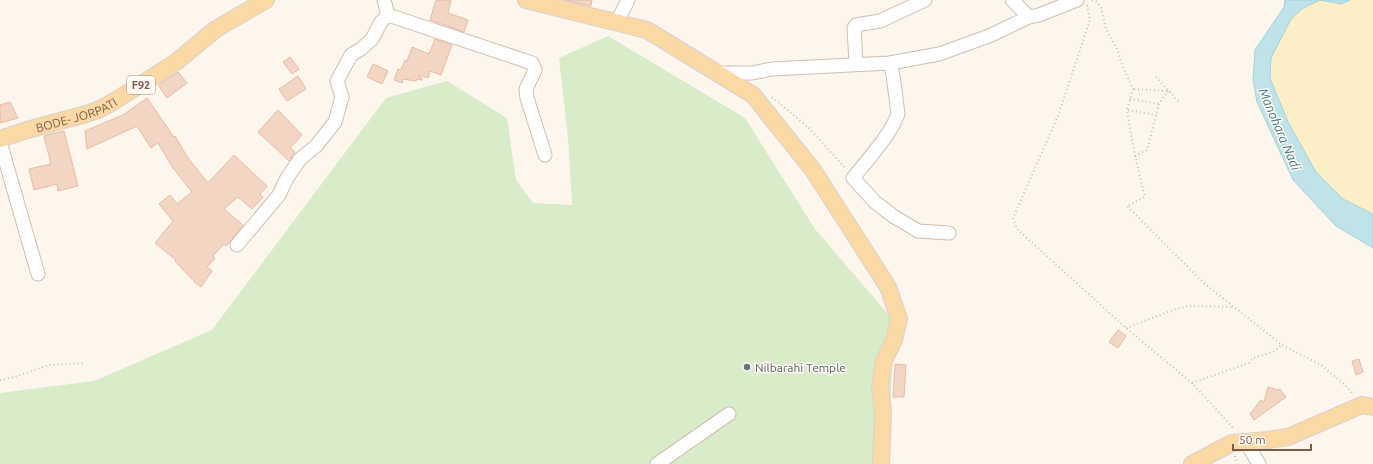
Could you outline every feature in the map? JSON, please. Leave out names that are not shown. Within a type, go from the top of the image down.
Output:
[{"type":"main road","name":"BODE- JORPATI","points":[[0,139],[98,110],[176,62],[216,29],[266,0]]},
{"type":"main road","points":[[526,0],[647,30],[753,95],[813,170],[888,287],[899,319],[894,340],[884,361],[880,386],[883,413],[881,464]]},
{"type":"main road","points":[[1192,464],[1232,443],[1288,437],[1368,406]]},
{"type":"street","points":[[384,0],[388,15]]},
{"type":"street","points":[[617,22],[628,0]]},
{"type":"street","points":[[856,64],[854,28],[856,25],[880,21],[925,0]]},
{"type":"street","points":[[1012,0],[1029,17]]},
{"type":"street","points":[[717,73],[752,73],[772,69],[890,63],[939,54],[989,36],[1029,17],[1039,15],[1077,0]]},
{"type":"street","points":[[388,15],[532,62],[535,70],[526,89],[526,98],[545,155]]},
{"type":"street","points":[[237,245],[279,195],[287,178],[300,159],[316,146],[335,122],[342,97],[337,81],[351,55],[361,49],[372,39],[381,22],[388,15]]},
{"type":"street","points":[[890,63],[894,75],[898,114],[896,120],[883,140],[853,178],[875,202],[893,216],[918,231],[949,233]]},
{"type":"street","points":[[0,142],[38,274]]},
{"type":"street","points":[[657,464],[729,414]]},
{"type":"street","points":[[1246,442],[1259,464]]},
{"type":"path","points":[[1086,0],[1090,20],[1078,57],[1058,116],[1013,218],[1017,229],[1126,328],[1192,383],[1246,442]]},
{"type":"path","points":[[1092,0],[1097,2],[1101,8],[1106,29],[1118,51],[1122,65],[1133,89],[1127,110],[1135,156],[1145,197],[1127,206],[1205,284],[1282,345],[1321,365],[1368,406]]},
{"type":"path","points":[[1156,77],[1179,102]]},
{"type":"path","points":[[1133,89],[1168,91]]},
{"type":"path","points":[[1135,156],[1147,150],[1159,104],[1168,91]]},
{"type":"path","points":[[769,94],[809,128],[853,178]]},
{"type":"path","points":[[1130,99],[1159,104]]},
{"type":"path","points":[[1127,110],[1156,114]]},
{"type":"path","points":[[1126,328],[1188,306],[1234,307]]},
{"type":"path","points":[[1192,383],[1249,363],[1253,358],[1273,352],[1282,345]]},
{"type":"path","points":[[0,380],[14,377],[49,365],[85,363]]},
{"type":"green space","points":[[608,36],[745,118],[815,229],[893,320],[891,397],[876,464],[0,464],[0,393],[94,381],[212,330],[386,98],[447,81],[507,118],[516,180],[533,203],[572,205],[568,138],[559,58]]},
{"type":"sand","points":[[1320,0],[1341,4],[1350,0],[1373,0],[1373,214],[1343,199],[1316,172],[1288,122],[1270,78],[1271,58],[1291,19],[1303,8]]},
{"type":"water","name":"Manohara Nadi","points":[[1285,0],[1320,0],[1303,8],[1291,19],[1271,58],[1270,78],[1288,122],[1316,172],[1343,199],[1373,214],[1373,248],[1336,226],[1293,180],[1257,102],[1253,80],[1255,50],[1284,7]]},
{"type":"water","points":[[1320,0],[1350,0],[1341,4]]},
{"type":"building","points":[[436,0],[451,0],[448,13],[468,20],[464,32],[430,20]]},
{"type":"building","points":[[565,0],[592,0],[591,6]]},
{"type":"building","points":[[435,39],[452,45],[441,75],[430,71],[428,78],[418,76],[422,78],[422,80],[417,79],[416,81],[403,79],[402,83],[394,80],[398,69],[401,70],[405,60],[407,61],[412,47],[429,54]]},
{"type":"building","points":[[290,57],[299,69],[292,74],[283,62]]},
{"type":"building","points":[[373,64],[388,71],[382,84],[367,77]]},
{"type":"building","points":[[178,72],[187,83],[167,98],[158,85]]},
{"type":"building","points":[[298,76],[306,89],[287,101],[279,89]]},
{"type":"building","points":[[147,98],[174,137],[175,136],[188,158],[208,183],[234,155],[267,186],[260,194],[263,197],[252,209],[238,197],[224,209],[243,225],[229,243],[226,246],[224,244],[213,256],[215,258],[207,267],[212,271],[201,287],[194,282],[175,261],[176,260],[155,243],[173,221],[159,204],[170,195],[177,204],[192,192],[173,168],[158,143],[151,148],[137,126],[87,149],[85,131],[123,115]]},
{"type":"building","points":[[10,102],[18,118],[0,123],[0,105]]},
{"type":"building","points":[[278,110],[302,135],[290,148],[295,152],[289,161],[258,132]]},
{"type":"building","points":[[64,131],[78,186],[58,191],[57,184],[34,190],[29,169],[51,164],[44,136]]},
{"type":"building","points":[[1118,330],[1126,336],[1118,348],[1109,342]]},
{"type":"building","points":[[1359,359],[1363,372],[1356,375],[1352,361]]},
{"type":"building","points":[[895,364],[906,365],[904,397],[893,397]]},
{"type":"building","points":[[1268,387],[1278,390],[1280,389],[1286,397],[1254,420],[1250,414],[1261,400],[1264,402]]},
{"type":"place","name":"Nilbarahi Temple","points":[[747,367]]}]
